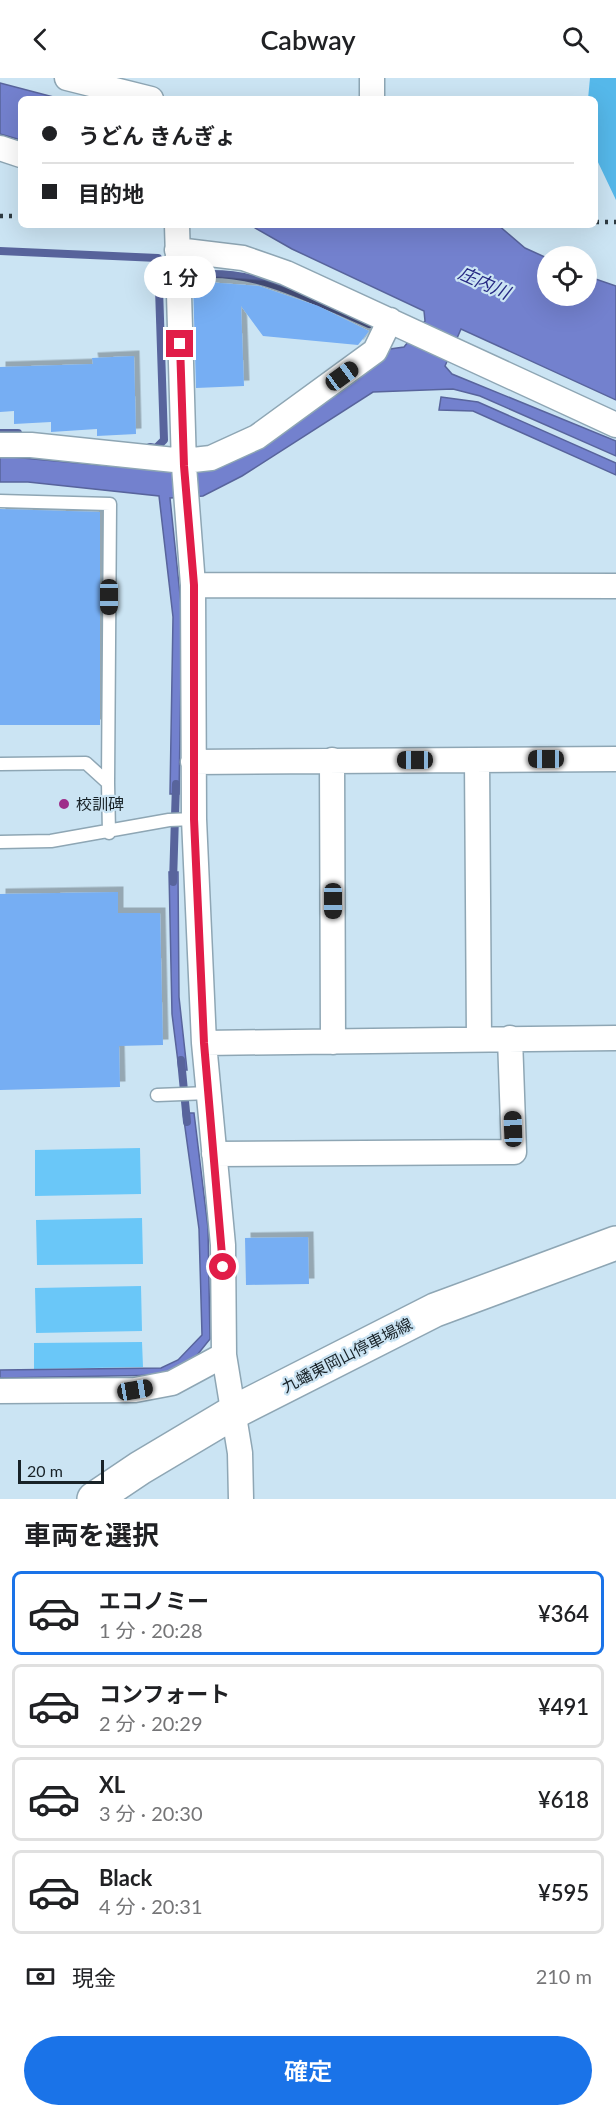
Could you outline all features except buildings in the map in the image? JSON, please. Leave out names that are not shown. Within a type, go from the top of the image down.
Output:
[{"type":"main road","name":"九蟠東岡山停車場線","points":[[94,1499],[140,1468],[234,1412],[435,1310],[616,1243]]},
{"type":"street","points":[[67,78],[139,96]]},
{"type":"street","points":[[372,78],[372,96]]},
{"type":"street","points":[[0,148],[18,153]]},
{"type":"street","points":[[177,228],[184,464],[194,585],[193,762],[189,819],[204,1043],[202,1093],[214,1155],[223,1245],[224,1354],[240,1453],[241,1499]]},
{"type":"street","points":[[177,250],[243,258],[286,273],[386,328],[412,330],[616,425]]},
{"type":"street","points":[[0,445],[31,445],[184,464],[211,458],[257,437],[375,351],[386,328]]},
{"type":"street","points":[[194,585],[616,586]]},
{"type":"street","points":[[193,762],[332,759],[616,759]]},
{"type":"street","points":[[332,759],[333,1042]]},
{"type":"street","points":[[477,760],[479,1039]]},
{"type":"street","points":[[214,1155],[514,1152],[510,1038]]},
{"type":"street","points":[[204,1043],[616,1038]]},
{"type":"street","points":[[0,1391],[135,1390],[172,1383],[224,1354]]},
{"type":"lane","points":[[0,501],[110,504],[109,832]]},
{"type":"lane","points":[[0,764],[86,763],[108,783]]},
{"type":"lane","points":[[0,842],[51,841],[169,820],[189,819]]},
{"type":"lane","points":[[157,1095],[202,1093]]},
{"type":"shaded area","points":[[590,78],[616,78],[616,200],[598,162],[598,96],[588,96]]},
{"type":"shaded area","points":[[140,1148],[141,1194],[35,1196],[35,1150]]},
{"type":"shaded area","points":[[142,1218],[143,1264],[37,1265],[36,1220]]},
{"type":"shaded area","points":[[141,1286],[142,1331],[36,1333],[35,1288]]},
{"type":"shaded area","points":[[142,1342],[143,1367],[34,1369],[34,1343]]},
{"type":"water","points":[[0,83],[50,96],[18,96],[18,139],[0,134]]},
{"type":"water","name":"庄内川","points":[[255,228],[502,228],[525,248],[537,253],[537,306],[597,306],[597,279],[616,286],[616,400],[461,329],[445,366],[452,374],[616,441],[616,456],[480,396],[453,389],[373,392],[242,476],[203,496],[170,498],[182,614],[179,794],[170,794],[173,617],[159,496],[28,482],[0,482],[0,456],[167,471],[201,468],[383,350],[404,347],[425,321],[424,311],[292,249]]},
{"type":"water","points":[[441,397],[478,402],[616,463],[616,475],[473,411],[439,410]]},
{"type":"water","points":[[169,872],[178,872],[179,997],[187,1070],[179,1070],[172,1014]]},
{"type":"water","points":[[183,1113],[194,1113],[208,1228],[210,1339],[194,1359],[168,1375],[0,1378],[0,1370],[161,1368],[178,1360],[202,1335],[199,1229]]},
{"type":"waterway","points":[[0,251],[158,258],[164,440],[156,448],[150,447]]},
{"type":"waterway","points":[[187,281],[187,276],[211,274],[235,275],[258,280],[303,295],[369,324]]},
{"type":"waterway","points":[[0,433],[18,433]]},
{"type":"waterway","points":[[173,882],[176,784]]},
{"type":"waterway","points":[[181,1060],[187,1122]]},
{"type":"railway","points":[[0,216],[18,216]]},
{"type":"railway","points":[[598,222],[616,222]]},
{"type":"place","name":"校訓碑","points":[[64,804]]},
{"type":"route","points":[[180,344],[186,501],[194,585],[194,819],[204,1043],[223,1245],[223,1267]]}]
